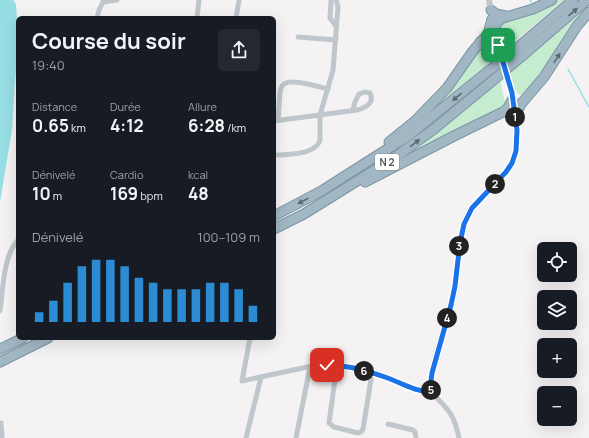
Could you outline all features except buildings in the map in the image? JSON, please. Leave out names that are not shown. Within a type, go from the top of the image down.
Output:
[{"type":"highway","points":[[323,190],[415,122],[447,88],[473,51],[488,34],[492,15],[496,14],[506,16],[520,14],[552,0]]},
{"type":"highway","name":"N 2","points":[[276,228],[304,214],[412,145],[491,82],[574,0]]},
{"type":"highway","name":"N 2","points":[[276,215],[323,190],[408,136],[487,72],[519,53],[587,0]]},
{"type":"highway","points":[[498,114],[508,114],[516,121],[519,108],[544,77],[577,26],[589,12]]},
{"type":"highway","points":[[495,29],[497,22],[506,16]]},
{"type":"highway","points":[[480,42],[490,41],[498,45]]},
{"type":"highway","points":[[304,214],[498,114],[508,108],[512,96],[523,97],[534,90]]},
{"type":"highway","points":[[0,349],[19,340]]},
{"type":"highway","points":[[0,362],[44,340]]},
{"type":"street","points":[[98,16],[102,1],[117,0]]},
{"type":"street","points":[[197,16],[199,0]]},
{"type":"street","points":[[236,16],[239,0]]},
{"type":"street","points":[[331,0],[330,18],[336,26]]},
{"type":"street","points":[[278,155],[301,154],[318,145],[321,137],[319,124],[320,115],[333,70],[338,7],[336,0]]},
{"type":"street","points":[[459,438],[456,422],[452,414],[430,388],[432,373],[452,300],[464,224],[472,208],[506,172],[512,163],[517,145],[516,121],[512,96],[498,45],[489,0]]},
{"type":"street","points":[[298,36],[336,40]]},
{"type":"street","points":[[328,90],[308,84],[285,83],[280,92],[276,121],[353,110]]},
{"type":"street","points":[[0,311],[6,265],[12,248],[16,243]]},
{"type":"street","points":[[250,340],[242,381],[310,367],[337,365],[372,373],[423,392],[432,392]]},
{"type":"street","points":[[337,365],[329,423],[334,427],[352,432],[359,433],[363,429],[372,373]]},
{"type":"street","points":[[296,438],[310,367]]},
{"type":"street","points":[[246,438],[261,377]]},
{"type":"street","points":[[1,423],[2,438]]},
{"type":"street","points":[[388,424],[413,430],[416,438]]},
{"type":"green space","points":[[556,0],[564,0],[503,51],[500,26],[502,22],[545,7]]},
{"type":"green space","points":[[585,8],[586,10],[526,94],[520,95],[514,89],[508,72]]},
{"type":"green space","points":[[486,45],[494,49],[497,56],[427,114],[481,47]]},
{"type":"green space","points":[[498,67],[500,69],[401,148],[323,199],[322,196],[399,146],[445,112]]},
{"type":"green space","points":[[500,79],[505,104],[502,109],[422,146],[405,157],[404,155]]},
{"type":"water","points":[[0,0],[13,0],[16,4],[17,16],[16,67],[12,130],[0,202]]},
{"type":"waterway","points":[[568,69],[589,107]]},
{"type":"route","points":[[327,365],[347,366],[384,377],[423,392],[432,392],[430,388],[433,366],[451,305],[455,286],[460,243],[466,217],[468,212],[506,172],[512,163],[516,151],[517,130],[512,93],[498,45]]}]
